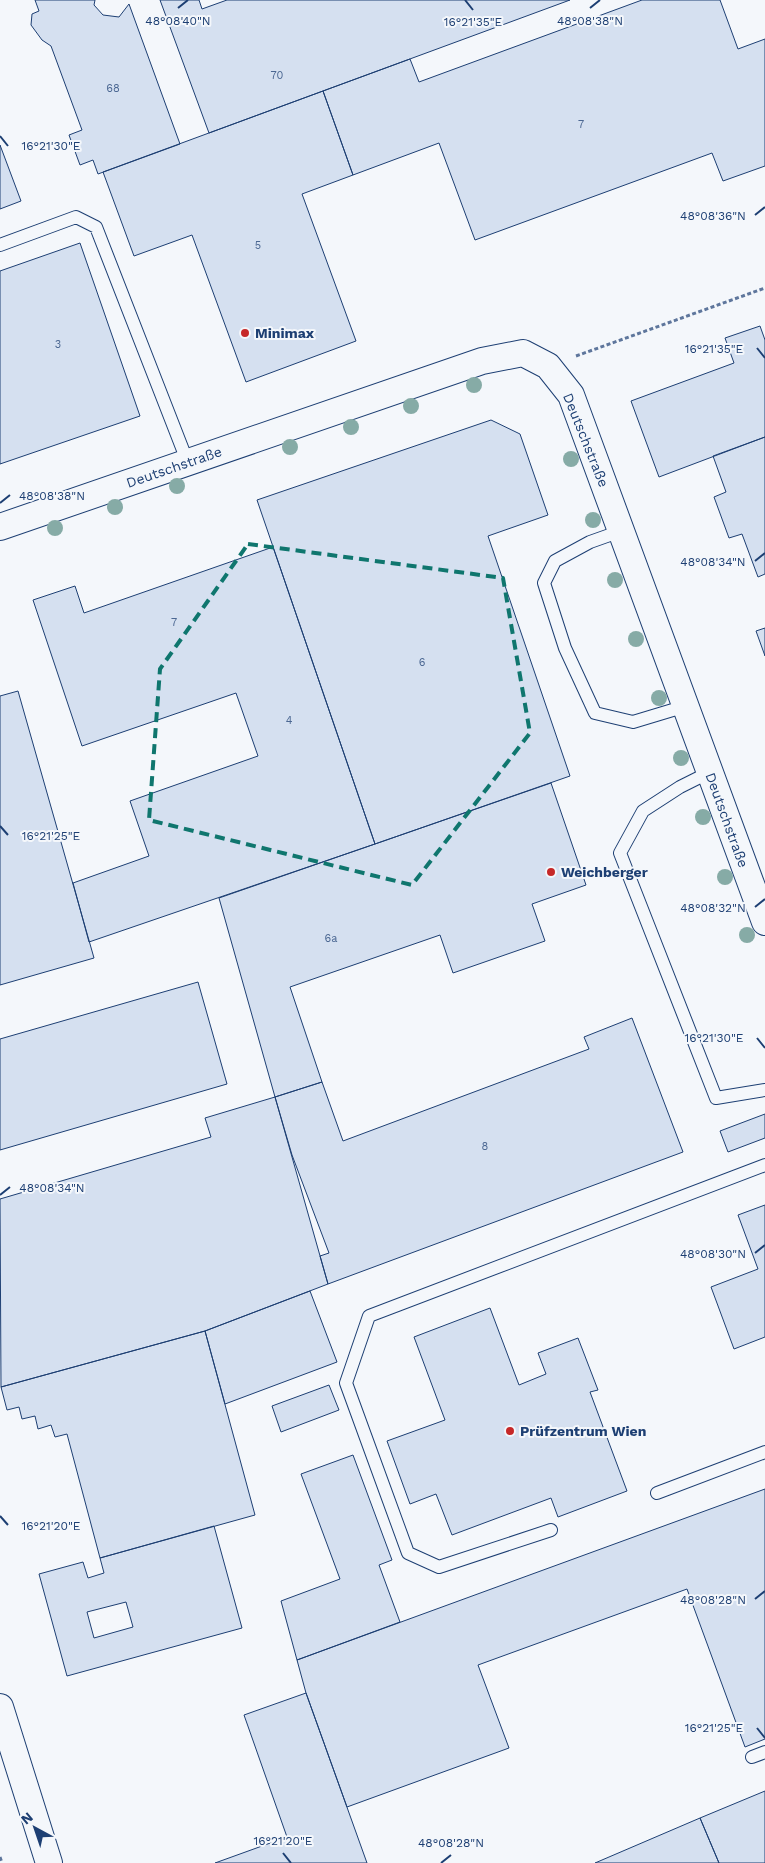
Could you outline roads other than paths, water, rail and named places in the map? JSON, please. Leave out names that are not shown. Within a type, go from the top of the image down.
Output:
[{"type":"street","name":"Deutschstraße","points":[[0,527],[482,361],[523,354],[548,366],[571,395],[765,922]]},
{"type":"street","points":[[0,1707],[49,1863]]},
{"type":"lane","points":[[0,245],[76,217],[96,227],[188,463]]},
{"type":"lane","points":[[621,531],[590,542],[555,561],[544,583],[565,648],[594,713],[633,722],[686,706]]},
{"type":"lane","points":[[710,772],[680,787],[643,811],[620,853],[716,1098],[765,1090]]},
{"type":"lane","points":[[550,1530],[439,1567],[408,1553],[346,1383],[370,1316],[765,1165]]},
{"type":"lane","points":[[657,1493],[765,1452]]},
{"type":"lane","points":[[752,1756],[765,1752]]},
{"type":"place","name":"Minimax","points":[[245,333]]},
{"type":"place","name":"Weichberger","points":[[551,872]]},
{"type":"place","name":"Prüfzentrum Wien","points":[[510,1431]]}]
